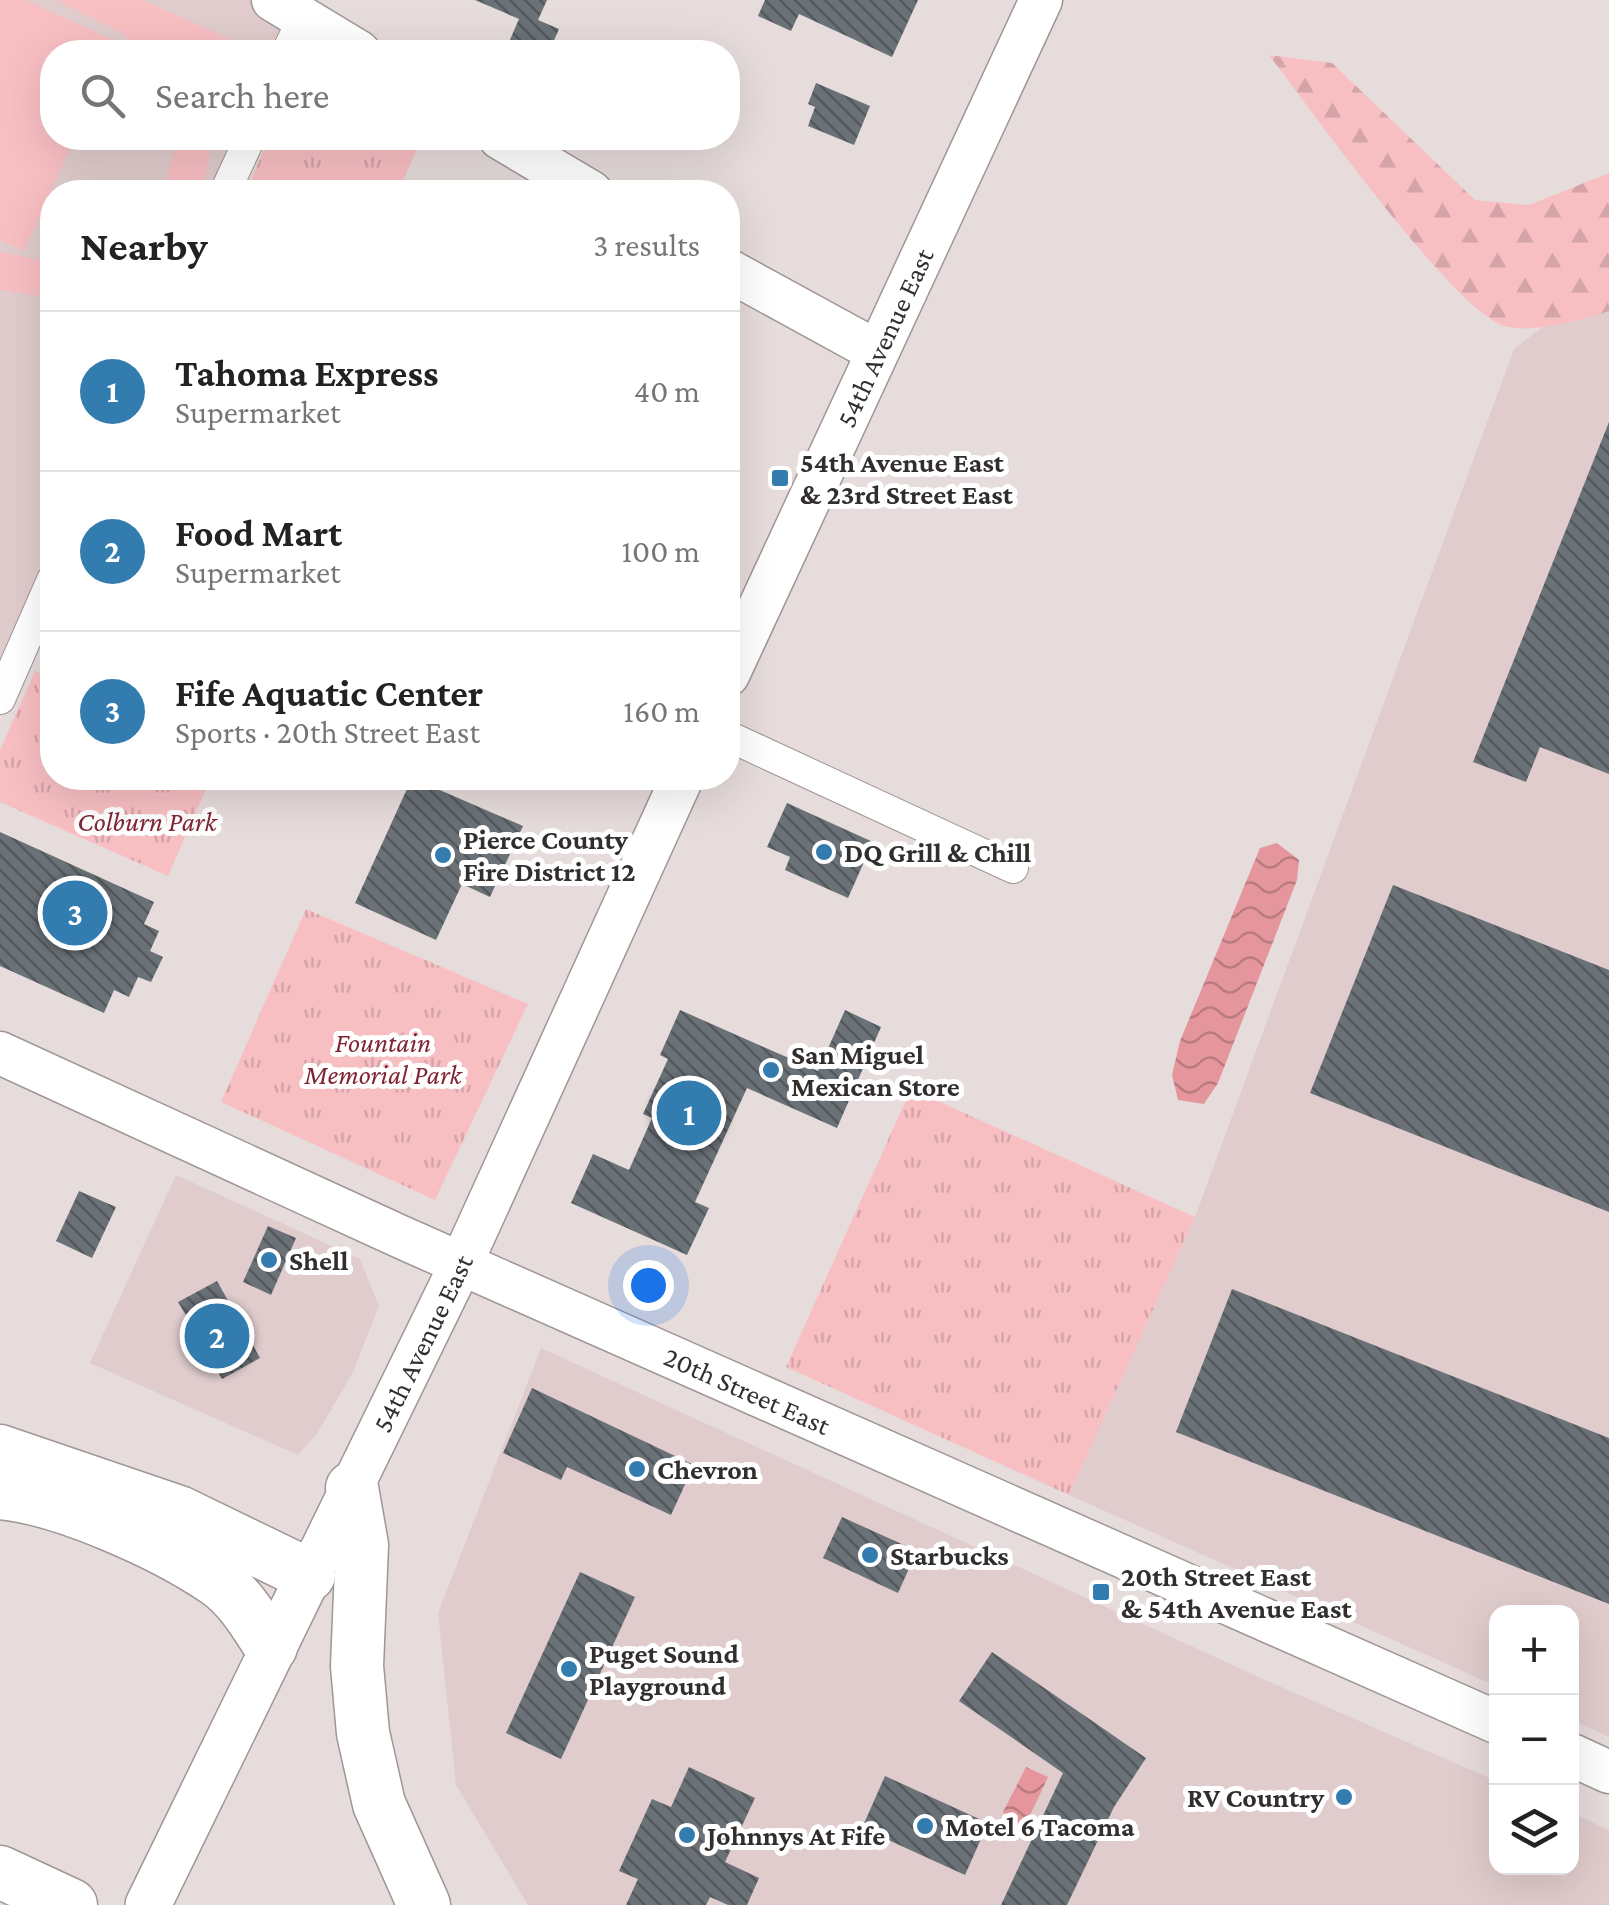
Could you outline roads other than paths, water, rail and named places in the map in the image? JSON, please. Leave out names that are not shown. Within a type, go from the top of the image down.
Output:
[{"type":"highway","points":[[0,1451],[179,1512],[309,1575]]},
{"type":"highway","points":[[352,1488],[362,1545],[356,1666],[364,1733],[379,1804],[424,1905]]},
{"type":"highway","points":[[0,1492],[34,1496],[72,1508],[218,1581],[245,1607],[270,1646]]},
{"type":"highway","points":[[0,1872],[71,1905]]},
{"type":"main road","name":"54th Avenue East","points":[[740,648],[1041,0]]},
{"type":"main road","points":[[288,23],[330,40]]},
{"type":"main road","points":[[520,150],[571,180]]},
{"type":"main road","points":[[740,277],[876,352]]},
{"type":"main road","name":"54th Avenue East","points":[[156,1887],[270,1646],[309,1575],[461,1264],[677,790]]},
{"type":"main road","name":"20th Street East","points":[[0,1053],[461,1264],[1489,1719]]},
{"type":"main road","points":[[1579,1758],[1609,1772]]},
{"type":"street","points":[[231,180],[244,150]]},
{"type":"street","points":[[0,699],[40,607]]},
{"type":"street","points":[[740,742],[1013,868]]},
{"type":"water","points":[[1277,843],[1299,860],[1297,880],[1218,1083],[1204,1104],[1178,1100],[1172,1075],[1180,1041],[1260,848]]},
{"type":"water","points":[[1026,1767],[1048,1777],[1026,1824],[1012,1826],[1003,1812]]},
{"type":"place","name":"54th Avenue East & 23rd Street East","points":[[780,478]]},
{"type":"place","name":"DQ Grill & Chill","points":[[824,852]]},
{"type":"place","name":"Pierce County Fire District 12","points":[[443,855]]},
{"type":"place","name":"Fife Aquatic Center","points":[[75,913]]},
{"type":"place","name":"San Miguel Mexican Store","points":[[771,1070]]},
{"type":"place","name":"Tahoma Express","points":[[689,1113]]},
{"type":"place","name":"Shell","points":[[269,1260]]},
{"type":"place","name":"Food Mart","points":[[217,1336]]},
{"type":"place","name":"Chevron","points":[[637,1469]]},
{"type":"place","name":"Starbucks","points":[[870,1555]]},
{"type":"place","name":"20th Street East & 54th Avenue East","points":[[1101,1592]]},
{"type":"place","name":"Puget Sound Playground","points":[[569,1669]]},
{"type":"place","name":"RV Country","points":[[1344,1797]]},
{"type":"place","name":"Motel 6 Tacoma","points":[[925,1826]]},
{"type":"place","name":"Johnnys At Fife","points":[[687,1835]]},
{"type":"park label","name":"Colburn Park","points":[[147,821]]},
{"type":"park label","name":"Fountain Memorial Park","points":[[383,1058]]}]
